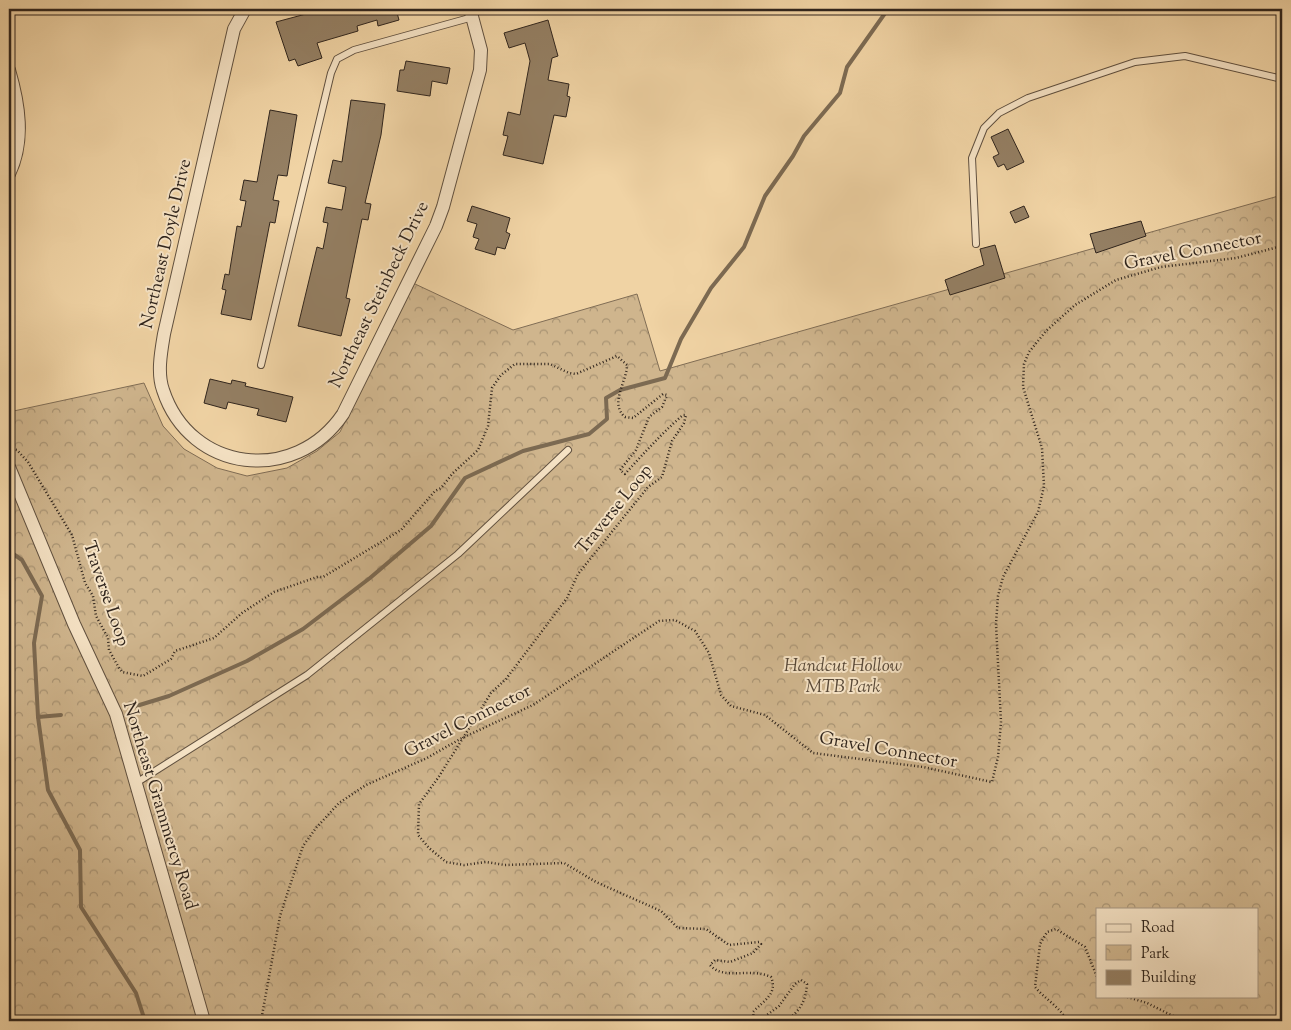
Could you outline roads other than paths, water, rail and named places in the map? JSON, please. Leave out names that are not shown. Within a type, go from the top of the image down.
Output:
[{"type":"street","name":"Northeast Doyle Drive","points":[[233,458],[195,440],[172,412],[162,389],[160,365],[164,334],[234,29],[245,9]]},
{"type":"street","name":"Northeast Steinbeck Drive","points":[[233,458],[254,462],[269,461],[300,452],[333,428],[342,414],[427,244],[443,207],[480,70],[481,50],[471,13]]},
{"type":"street","points":[[9,70],[14,87],[19,125],[14,163],[9,174]]},
{"type":"street","name":"Northeast Grammercy Road","points":[[9,467],[74,624],[116,714],[204,1021]]},
{"type":"lane","points":[[261,365],[331,73],[337,59],[354,50],[471,13]]},
{"type":"lane","points":[[976,244],[972,158],[984,128],[999,113],[1028,98],[1135,62],[1185,56],[1282,79]]},
{"type":"lane","points":[[136,783],[307,675],[458,554],[568,450]]},
{"type":"waterway","points":[[133,707],[169,696],[247,661],[303,629],[370,578],[431,526],[465,478],[523,451],[589,434],[607,419],[606,398],[620,390],[665,378],[681,339],[711,288],[744,247],[765,196],[793,156],[804,136],[840,93],[847,67],[888,9]]},
{"type":"waterway","points":[[9,551],[22,560],[42,596],[34,643],[38,717],[48,790],[80,850],[81,907],[136,993],[145,1021]]},
{"type":"waterway","points":[[38,717],[61,715]]},
{"type":"park label","name":"Handcut Hollow MTB Park","points":[[843,678]]}]
